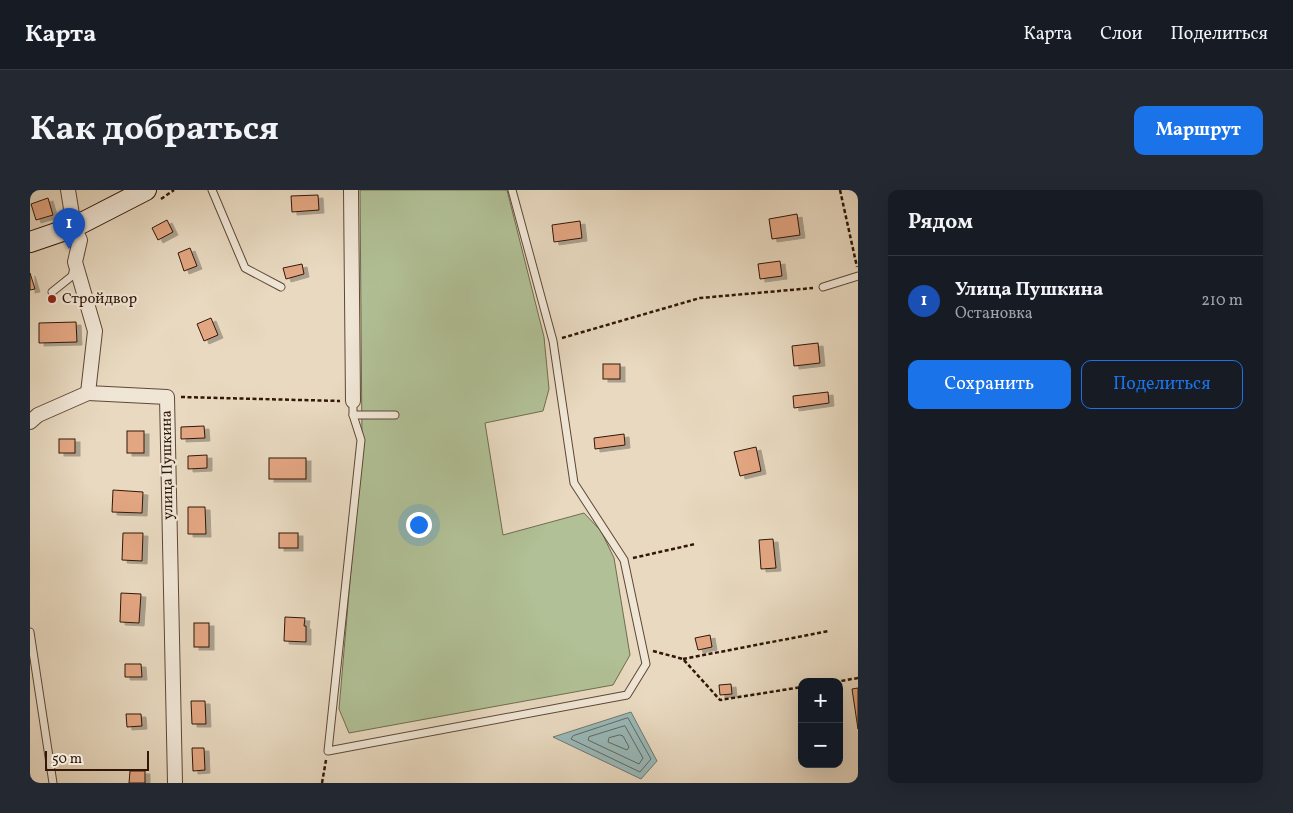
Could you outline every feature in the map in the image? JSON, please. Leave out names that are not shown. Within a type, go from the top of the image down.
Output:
[{"type":"main road","points":[[30,242],[74,227],[146,190]]},
{"type":"street","points":[[30,422],[38,415],[88,393],[95,331],[76,262],[80,240],[74,227],[68,190]]},
{"type":"street","points":[[351,190],[353,401]]},
{"type":"street","name":"улица Пушкина","points":[[88,393],[167,397],[175,783]]},
{"type":"lane","points":[[212,190],[245,268],[281,287]]},
{"type":"lane","points":[[353,401],[353,415],[361,440],[328,751],[627,695],[646,664],[624,560],[574,483],[553,341],[512,190]]},
{"type":"lane","points":[[52,292],[72,276],[76,262]]},
{"type":"lane","points":[[823,287],[858,276]]},
{"type":"lane","points":[[353,415],[395,415]]},
{"type":"lane","points":[[30,632],[53,783]]},
{"type":"path","points":[[840,190],[858,271]]},
{"type":"path","points":[[553,341],[700,298],[823,287]]},
{"type":"path","points":[[167,397],[353,401]]},
{"type":"path","points":[[624,560],[695,544]]},
{"type":"path","points":[[642,648],[683,659],[829,631]]},
{"type":"path","points":[[683,659],[720,700],[798,688]]},
{"type":"path","points":[[843,680],[858,678]]},
{"type":"path","points":[[322,783],[328,751]]},
{"type":"green space","points":[[360,190],[507,190],[544,337],[549,389],[543,411],[485,423],[503,535],[584,513],[601,531],[614,558],[630,655],[613,685],[349,733],[339,709],[362,441]]},
{"type":"water","points":[[631,712],[657,761],[641,779],[553,737]]},
{"type":"building","points":[[318,195],[319,210],[292,212],[291,196]]},
{"type":"building","points":[[48,198],[53,215],[36,220],[31,204]]},
{"type":"building","points":[[797,214],[800,235],[772,239],[769,219]]},
{"type":"building","points":[[167,220],[173,232],[158,240],[152,228]]},
{"type":"building","points":[[580,221],[582,238],[554,242],[552,225]]},
{"type":"building","points":[[190,248],[197,266],[184,271],[178,253]]},
{"type":"building","points":[[780,261],[782,276],[760,279],[758,264]]},
{"type":"building","points":[[302,264],[304,274],[286,279],[283,268]]},
{"type":"building","points":[[30,273],[35,289],[30,290]]},
{"type":"building","points":[[211,318],[218,335],[204,341],[197,324]]},
{"type":"building","points":[[76,322],[77,342],[39,343],[39,323]]},
{"type":"building","points":[[818,343],[820,363],[794,366],[792,346]]},
{"type":"building","points":[[603,364],[620,364],[620,379],[603,379]]},
{"type":"building","points":[[828,392],[829,403],[794,408],[793,396]]},
{"type":"building","points":[[204,426],[205,438],[181,439],[181,427]]},
{"type":"building","points":[[127,431],[144,431],[144,453],[127,453]]},
{"type":"building","points":[[624,434],[625,445],[595,449],[594,438]]},
{"type":"building","points":[[59,439],[75,439],[75,453],[59,453]]},
{"type":"building","points":[[756,447],[761,471],[740,476],[734,452]]},
{"type":"building","points":[[207,455],[207,468],[188,469],[188,456]]},
{"type":"building","points":[[269,458],[306,458],[306,479],[269,479]]},
{"type":"building","points":[[113,490],[143,492],[142,513],[112,512]]},
{"type":"building","points":[[188,507],[205,507],[206,534],[188,534]]},
{"type":"building","points":[[123,533],[143,533],[142,561],[122,560]]},
{"type":"building","points":[[279,533],[298,533],[298,548],[279,548]]},
{"type":"building","points":[[773,539],[776,568],[761,569],[759,540]]},
{"type":"building","points":[[121,593],[141,594],[139,623],[120,622]]},
{"type":"building","points":[[285,617],[305,618],[306,642],[284,641]]},
{"type":"building","points":[[194,623],[209,623],[209,647],[194,647]]},
{"type":"building","points":[[710,635],[712,647],[698,650],[695,638]]},
{"type":"building","points":[[125,664],[141,664],[142,677],[125,677]]},
{"type":"building","points":[[731,684],[732,694],[720,695],[719,685]]},
{"type":"building","points":[[858,688],[858,729],[852,689]]},
{"type":"building","points":[[191,701],[205,701],[206,724],[192,724]]},
{"type":"building","points":[[126,714],[141,714],[142,726],[127,727]]},
{"type":"building","points":[[192,748],[204,748],[205,770],[193,771]]},
{"type":"building","points":[[130,771],[145,771],[145,783],[129,783]]},
{"type":"place","name":"Улица Пушкина","points":[[69,249]]},
{"type":"place","name":"Стройдвор","points":[[52,299]]}]
